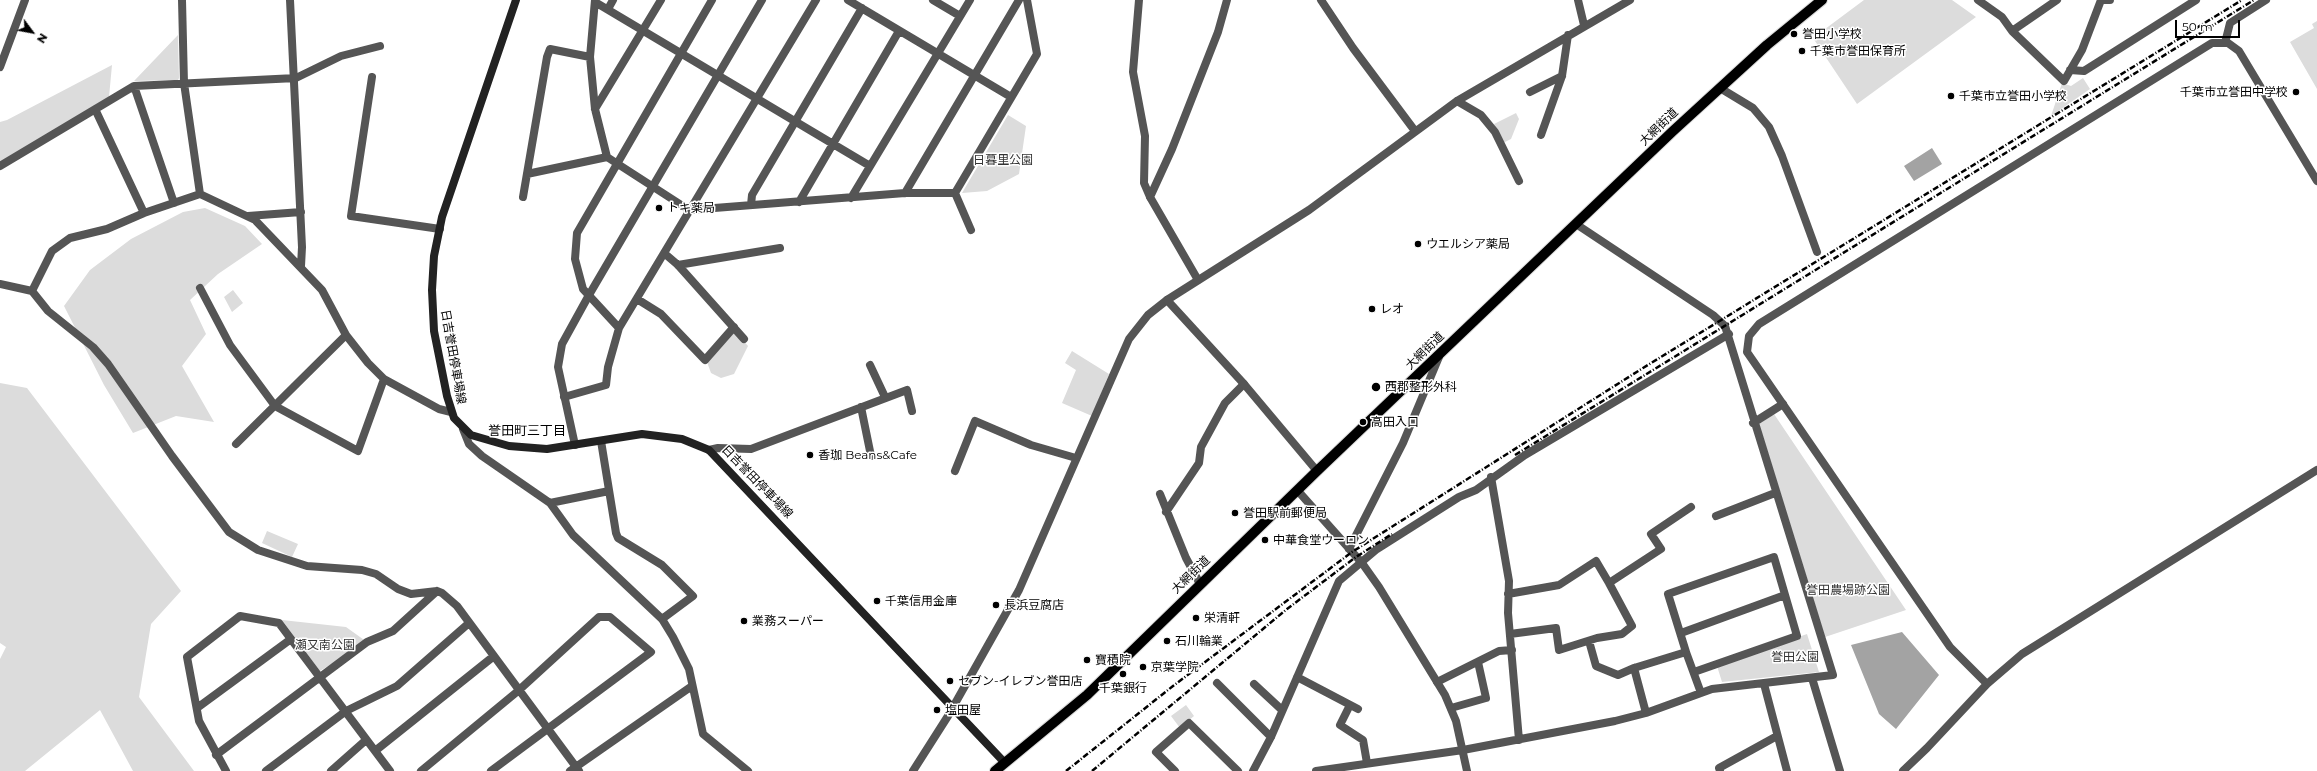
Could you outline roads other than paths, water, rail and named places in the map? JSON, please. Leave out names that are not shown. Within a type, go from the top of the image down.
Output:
[{"type":"main road","name":"日吉誉田停車場線","points":[[516,0],[440,229],[432,275],[432,311],[434,331],[451,412],[463,429],[481,439],[510,446],[547,449],[627,436],[651,435],[682,439],[709,450],[1004,762]]},
{"type":"main road","name":"大網街道","points":[[994,771],[1087,695],[1317,471],[1439,357],[1576,224],[1777,36],[1822,0]]},
{"type":"street","points":[[0,67],[25,0]]},
{"type":"street","points":[[182,0],[184,83],[200,194]]},
{"type":"street","points":[[290,0],[296,78],[301,212],[301,266]]},
{"type":"street","points":[[608,9],[613,0]]},
{"type":"street","points":[[595,109],[660,0]]},
{"type":"street","points":[[619,328],[583,289],[575,259],[577,234],[712,0]]},
{"type":"street","points":[[575,445],[558,367],[558,356],[568,331],[762,0]]},
{"type":"street","points":[[564,397],[606,385],[608,367],[619,328],[816,0]]},
{"type":"street","points":[[848,0],[1011,97]]},
{"type":"street","points":[[933,0],[960,16]]},
{"type":"street","points":[[851,198],[970,0]]},
{"type":"street","points":[[905,193],[1019,0]]},
{"type":"street","points":[[955,193],[1037,54],[1027,0]]},
{"type":"street","points":[[1139,0],[1133,72],[1145,136],[1144,183],[1150,197],[1198,280]]},
{"type":"street","points":[[1150,197],[1172,149],[1218,32],[1227,0]]},
{"type":"street","points":[[1321,0],[1353,48],[1415,131]]},
{"type":"street","points":[[1578,0],[1584,25]]},
{"type":"street","points":[[913,771],[953,707],[1019,590],[1129,339],[1148,315],[1167,300],[1309,210],[1457,100],[1584,25],[1630,0]]},
{"type":"street","points":[[1978,0],[2002,17],[2012,31],[2064,81],[2082,50],[2101,0],[2110,0]]},
{"type":"street","points":[[2012,31],[2057,0]]},
{"type":"street","points":[[2070,70],[2084,71],[2196,0]]},
{"type":"street","points":[[2225,43],[2230,22],[2266,0]]},
{"type":"street","points":[[870,166],[595,1],[590,58],[595,109],[607,157],[690,210],[905,193],[955,193]]},
{"type":"street","points":[[751,205],[752,195],[862,8]]},
{"type":"street","points":[[799,202],[899,31]]},
{"type":"street","points":[[1541,135],[1562,76],[1568,35]]},
{"type":"street","points":[[1987,684],[1950,647],[1747,352],[1749,336],[1759,324],[2212,43],[2225,43],[2239,51],[2317,181]]},
{"type":"street","points":[[0,166],[134,86],[296,78],[341,56],[380,46]]},
{"type":"street","points":[[522,197],[546,57],[550,49],[590,58]]},
{"type":"street","points":[[1530,92],[1562,76]]},
{"type":"street","points":[[372,77],[351,216],[440,229]]},
{"type":"street","points":[[134,86],[174,202]]},
{"type":"street","points":[[1720,88],[1753,108],[1770,127],[1817,252]]},
{"type":"street","points":[[1457,100],[1481,115],[1495,132],[1519,181]]},
{"type":"street","points":[[95,109],[144,213]]},
{"type":"street","points":[[527,174],[607,157]]},
{"type":"street","points":[[955,193],[971,230]]},
{"type":"street","points":[[32,291],[52,250],[70,238],[107,229],[144,213],[200,194],[255,220],[301,266],[322,290],[346,336],[368,363],[384,379],[439,409],[451,412]]},
{"type":"street","points":[[248,216],[301,212]]},
{"type":"street","points":[[1316,771],[1463,750],[1519,740],[1646,713],[1712,689],[1832,675],[1753,423],[1725,326],[1712,315],[1576,224]]},
{"type":"street","points":[[678,265],[780,248]]},
{"type":"street","points":[[664,252],[678,265],[744,339]]},
{"type":"street","points":[[0,284],[32,291],[48,311],[93,347],[108,364],[172,456],[229,532],[258,550],[307,566],[362,570],[376,574],[398,589],[411,594],[437,591],[450,599],[494,656],[575,770],[692,686]]},
{"type":"street","points":[[200,288],[230,344],[275,406],[358,451],[384,379]]},
{"type":"street","points":[[637,299],[661,314],[705,360],[734,327]]},
{"type":"street","points":[[1167,300],[1244,384],[1317,471]]},
{"type":"street","points":[[1253,771],[1271,737],[1334,588],[1339,581],[1377,549],[1460,497],[1476,490],[1491,477],[1728,334]]},
{"type":"street","points":[[236,444],[346,336]]},
{"type":"street","points":[[1350,549],[1403,444],[1439,357]]},
{"type":"street","points":[[870,365],[885,397]]},
{"type":"street","points":[[1166,512],[1199,463],[1201,448],[1225,403],[1244,384]]},
{"type":"street","points":[[709,450],[718,448],[751,449],[885,397],[907,390],[912,411]]},
{"type":"street","points":[[1753,423],[1783,404]]},
{"type":"street","points":[[861,407],[871,456]]},
{"type":"street","points":[[955,472],[975,421],[1031,445],[1076,458]]},
{"type":"street","points":[[463,429],[469,444],[482,456],[550,503],[574,535],[662,620],[689,669],[703,734],[748,771]]},
{"type":"street","points":[[600,441],[608,491],[618,538],[662,565],[693,596],[662,620]]},
{"type":"street","points":[[1903,771],[1927,748],[1987,684],[2022,654],[2317,470]]},
{"type":"street","points":[[1491,477],[1508,574],[1510,634],[1519,740]]},
{"type":"street","points":[[1298,490],[1362,563],[1379,587],[1437,682],[1451,708],[1463,750],[1467,771]]},
{"type":"street","points":[[550,503],[608,491]]},
{"type":"street","points":[[1716,516],[1775,493]]},
{"type":"street","points":[[1160,494],[1166,512],[1194,575],[1200,584]]},
{"type":"street","points":[[1609,583],[1661,549],[1652,534],[1691,507]]},
{"type":"street","points":[[1694,672],[1797,636],[1774,557],[1668,594],[1686,652],[1701,693]]},
{"type":"street","points":[[1508,594],[1559,585],[1596,561],[1632,626],[1622,634],[1589,641],[1559,650],[1556,628],[1510,634]]},
{"type":"street","points":[[216,756],[319,676],[367,642],[393,631],[437,591]]},
{"type":"street","points":[[1681,633],[1785,595]]},
{"type":"street","points":[[226,771],[216,756],[199,720],[187,657],[240,616],[280,623],[390,771]]},
{"type":"street","points":[[422,771],[518,691],[599,617],[610,617],[651,652],[491,771]]},
{"type":"street","points":[[266,771],[346,711],[397,686],[469,623]]},
{"type":"street","points":[[197,708],[291,639]]},
{"type":"street","points":[[1589,641],[1596,666],[1618,675],[1634,668],[1686,652]]},
{"type":"street","points":[[1437,682],[1470,664],[1478,662],[1499,651],[1512,650]]},
{"type":"street","points":[[375,751],[494,656]]},
{"type":"street","points":[[1451,708],[1486,698],[1478,662]]},
{"type":"street","points":[[1634,668],[1646,713]]},
{"type":"street","points":[[1297,677],[1358,709]]},
{"type":"street","points":[[1812,678],[1840,771]]},
{"type":"street","points":[[1217,683],[1271,737]]},
{"type":"street","points":[[1254,684],[1282,710]]},
{"type":"street","points":[[1764,684],[1787,771]]},
{"type":"street","points":[[1350,705],[1340,725],[1362,740],[1367,763]]},
{"type":"street","points":[[1175,771],[1156,752],[1189,723],[1238,771]]},
{"type":"street","points":[[1720,771],[1719,768],[1777,736]]},
{"type":"street","points":[[331,771],[366,740]]},
{"type":"railway","points":[[1066,771],[1173,686],[1352,552],[1643,368],[2242,0]]},
{"type":"railway","points":[[1515,455],[2254,0]]},
{"type":"railway","points":[[1092,771],[1287,609],[1356,557],[1392,534]]},
{"type":"place","name":"誉田小学校","points":[[1794,34]]},
{"type":"place","name":"千葉市誉田保育所","points":[[1802,51]]},
{"type":"place","name":"千葉市立誉田中学校","points":[[2296,92]]},
{"type":"place","name":"千葉市立誉田小学校","points":[[1951,96]]},
{"type":"place","name":"トキ薬局","points":[[659,208]]},
{"type":"place","name":"ウエルシア薬局","points":[[1418,244]]},
{"type":"place","name":"レオ","points":[[1372,309]]},
{"type":"place","name":"西郡整形外科","points":[[1376,387]]},
{"type":"place","name":"高田入口","points":[[1363,422]]},
{"type":"place","name":"香珈 Beans&Cafe","points":[[810,455]]},
{"type":"place","name":"誉田駅前郵便局","points":[[1235,513]]},
{"type":"place","name":"中華食堂ウーロン","points":[[1265,540]]},
{"type":"place","name":"千葉信用金庫","points":[[877,601]]},
{"type":"place","name":"長浜豆腐店","points":[[996,605]]},
{"type":"place","name":"栄清軒","points":[[1196,618]]},
{"type":"place","name":"業務スーパー","points":[[744,621]]},
{"type":"place","name":"石川輪業","points":[[1167,641]]},
{"type":"place","name":"寶積院","points":[[1087,660]]},
{"type":"place","name":"京葉学院","points":[[1143,667]]},
{"type":"place","name":"千葉銀行","points":[[1123,674]]},
{"type":"place","name":"セブン-イレブン誉田店","points":[[950,681]]},
{"type":"place","name":"塩田屋","points":[[937,710]]},
{"type":"district","name":"誉田町三丁目","points":[[527,431]]},
{"type":"park label","name":"日暮里公園","points":[[1003,160]]},
{"type":"park label","name":"誉田農場跡公園","points":[[1848,590]]},
{"type":"park label","name":"瀬又南公園","points":[[325,645]]},
{"type":"park label","name":"誉田公園","points":[[1795,657]]}]
